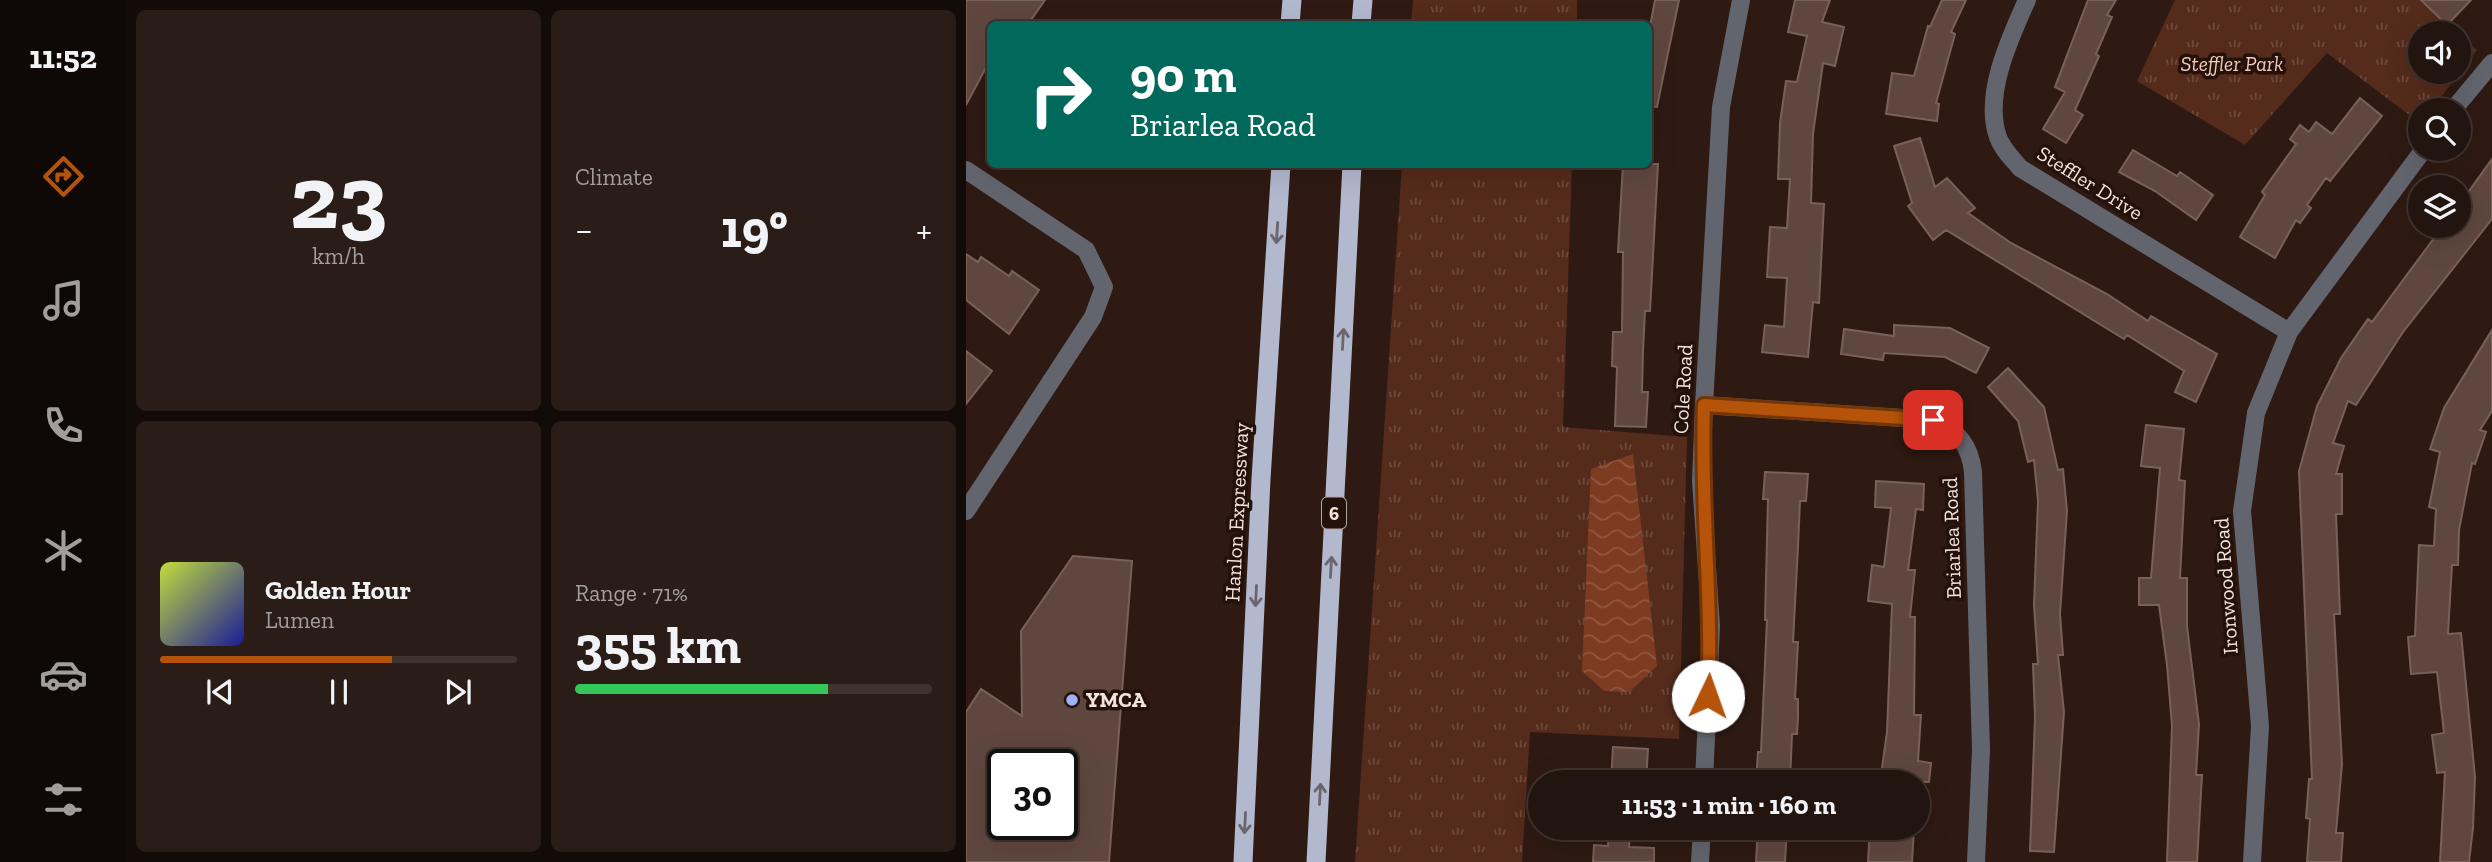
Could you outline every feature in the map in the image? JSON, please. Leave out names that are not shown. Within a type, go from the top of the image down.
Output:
[{"type":"highway","points":[[1290,21],[1292,0]]},
{"type":"highway","points":[[1361,21],[1363,0]]},
{"type":"highway","name":"Hanlon Expressway","points":[[1243,862],[1261,479],[1281,168]]},
{"type":"highway","name":"6","points":[[1316,862],[1352,168]]},
{"type":"street","name":"Cole Road","points":[[1705,770],[1711,626],[1701,481],[1704,405],[1721,107],[1741,0]]},
{"type":"street","name":"Steffler Drive","points":[[2027,0],[2016,26],[1996,92],[1995,126],[2006,152],[2020,168],[2289,332]]},
{"type":"street","points":[[2463,98],[2492,63]]},
{"type":"street","name":"Ironwood Road","points":[[2252,862],[2260,726],[2242,511],[2256,413],[2289,332],[2415,161]]},
{"type":"street","points":[[966,170],[1086,250],[1104,287],[1093,317],[966,511]]},
{"type":"street","name":"Briarlea Road","points":[[1704,405],[1933,420],[1951,428],[1963,440],[1971,454],[1974,500],[1981,750],[1976,862]]},
{"type":"street","points":[[1700,862],[1701,840]]},
{"type":"green space","points":[[1413,0],[1577,0],[1577,21],[1411,21]]},
{"type":"green space","name":"Steffler Park","points":[[2175,0],[2420,0],[2444,21],[2408,21],[2408,84],[2451,84],[2440,98],[2408,98],[2408,114],[2327,53],[2245,145],[2137,81]]},
{"type":"green space","name":"Steffler Park","points":[[2471,45],[2477,50],[2471,58]]},
{"type":"green space","points":[[1402,168],[1572,168],[1563,427],[1687,437],[1679,739],[1530,732],[1522,862],[1355,862]]},
{"type":"water","points":[[1633,454],[1657,666],[1629,692],[1604,691],[1582,671],[1591,469]]},
{"type":"building","points":[[966,0],[1045,0],[1030,21],[987,21],[987,66],[966,105]]},
{"type":"building","points":[[1655,0],[1679,0],[1657,107],[1652,106],[1651,21]]},
{"type":"building","points":[[1795,0],[1830,0],[1822,22],[1844,27],[1835,66],[1823,63],[1813,134],[1811,203],[1824,204],[1819,303],[1813,302],[1808,357],[1762,352],[1765,325],[1784,327],[1787,278],[1767,277],[1770,227],[1787,228],[1790,179],[1778,179],[1780,123],[1786,81],[1797,82],[1807,36],[1788,32]]},
{"type":"building","points":[[1942,0],[1966,0],[1951,32],[1955,34],[1936,103],[1939,104],[1937,121],[1886,114],[1892,73],[1914,76],[1928,26],[1930,27]]},
{"type":"building","points":[[2088,0],[2116,0],[2107,15],[2112,17],[2096,54],[2099,56],[2075,110],[2083,115],[2066,143],[2043,129],[2065,92],[2055,87]]},
{"type":"building","points":[[2421,0],[2471,0],[2451,21],[2443,21]]},
{"type":"building","points":[[2360,98],[2382,116],[2330,181],[2326,178],[2307,205],[2311,208],[2300,223],[2296,220],[2275,258],[2240,237],[2265,195],[2262,192],[2296,144],[2290,139],[2300,125],[2309,132],[2316,122],[2332,134]]},
{"type":"building","points":[[1920,138],[1935,187],[1947,178],[1975,208],[1968,213],[2011,243],[2107,294],[2148,321],[2151,316],[2217,354],[2196,402],[2175,392],[2184,371],[2127,335],[2124,339],[1946,230],[1933,240],[1908,206],[1912,203],[1894,146]]},
{"type":"building","points":[[2133,150],[2177,176],[2180,172],[2213,195],[2196,220],[2155,191],[2119,172]]},
{"type":"building","points":[[2492,159],[2492,219],[2403,332],[2356,405],[2348,401],[2333,443],[2344,446],[2336,474],[2342,474],[2342,514],[2336,514],[2340,614],[2334,614],[2342,764],[2336,833],[2343,833],[2341,862],[2307,862],[2310,819],[2306,818],[2309,779],[2312,779],[2299,471],[2317,406],[2341,358],[2368,319],[2372,322],[2434,238],[2471,238],[2471,188]]},
{"type":"building","points":[[1652,164],[1658,164],[1650,311],[1645,311],[1643,351],[1642,392],[1648,392],[1646,427],[1615,426],[1617,367],[1612,366],[1613,332],[1622,332],[1623,252],[1618,252],[1623,168],[1652,168]]},
{"type":"building","points":[[966,254],[978,262],[981,257],[1009,276],[1012,271],[1039,290],[1009,334],[966,300]]},
{"type":"building","points":[[1894,325],[1950,328],[1989,348],[1976,373],[1945,357],[1884,353],[1883,360],[1841,354],[1844,329],[1894,336]]},
{"type":"building","points":[[2492,330],[2492,411],[2480,430],[2486,432],[2475,464],[2472,463],[2459,530],[2458,565],[2452,565],[2448,634],[2461,633],[2475,777],[2473,828],[2469,862],[2440,862],[2445,772],[2437,773],[2432,735],[2444,733],[2437,672],[2411,674],[2408,637],[2415,636],[2419,545],[2434,546],[2436,509],[2429,507],[2440,452],[2430,449],[2444,408]]},
{"type":"building","points":[[966,351],[992,371],[966,404]]},
{"type":"building","points":[[2008,368],[2044,407],[2058,470],[2063,469],[2067,511],[2060,614],[2063,655],[2058,655],[2064,712],[2054,852],[2030,851],[2035,717],[2033,664],[2038,664],[2034,605],[2038,501],[2034,460],[2028,462],[2018,421],[1988,387]]},
{"type":"building","points":[[2146,425],[2184,429],[2179,480],[2185,481],[2180,578],[2187,578],[2187,626],[2199,724],[2196,775],[2202,775],[2197,862],[2167,862],[2172,726],[2167,665],[2159,605],[2139,605],[2139,578],[2151,578],[2160,468],[2141,466]]},
{"type":"building","points":[[1765,472],[1808,474],[1806,501],[1800,501],[1793,642],[1798,642],[1795,699],[1798,699],[1798,717],[1797,734],[1792,734],[1790,770],[1757,770],[1758,752],[1761,752],[1767,620],[1768,499],[1763,499]]},
{"type":"building","points":[[1876,481],[1924,484],[1923,510],[1916,509],[1908,570],[1915,570],[1910,617],[1915,617],[1914,715],[1921,715],[1918,761],[1931,763],[1930,772],[1930,770],[1882,770],[1887,732],[1892,604],[1868,601],[1872,565],[1884,567],[1891,508],[1875,507]]},
{"type":"building","name":"YMCA","points":[[1073,556],[1132,561],[1109,862],[966,862],[966,712],[981,689],[1022,716],[1021,631]]},
{"type":"building","points":[[1613,747],[1648,749],[1647,770],[1612,770]]},
{"type":"building","points":[[1608,840],[1629,840],[1629,847],[1654,848],[1654,862],[1593,862],[1594,845],[1608,846]]},
{"type":"building","points":[[1757,840],[1786,840],[1785,862],[1756,862]]},
{"type":"building","points":[[1869,840],[1913,840],[1912,862],[1868,862]]},
{"type":"place","name":"YMCA","points":[[1072,700]]},
{"type":"route","points":[[1708,696],[1711,626],[1701,481],[1704,405],[1933,420]]}]
